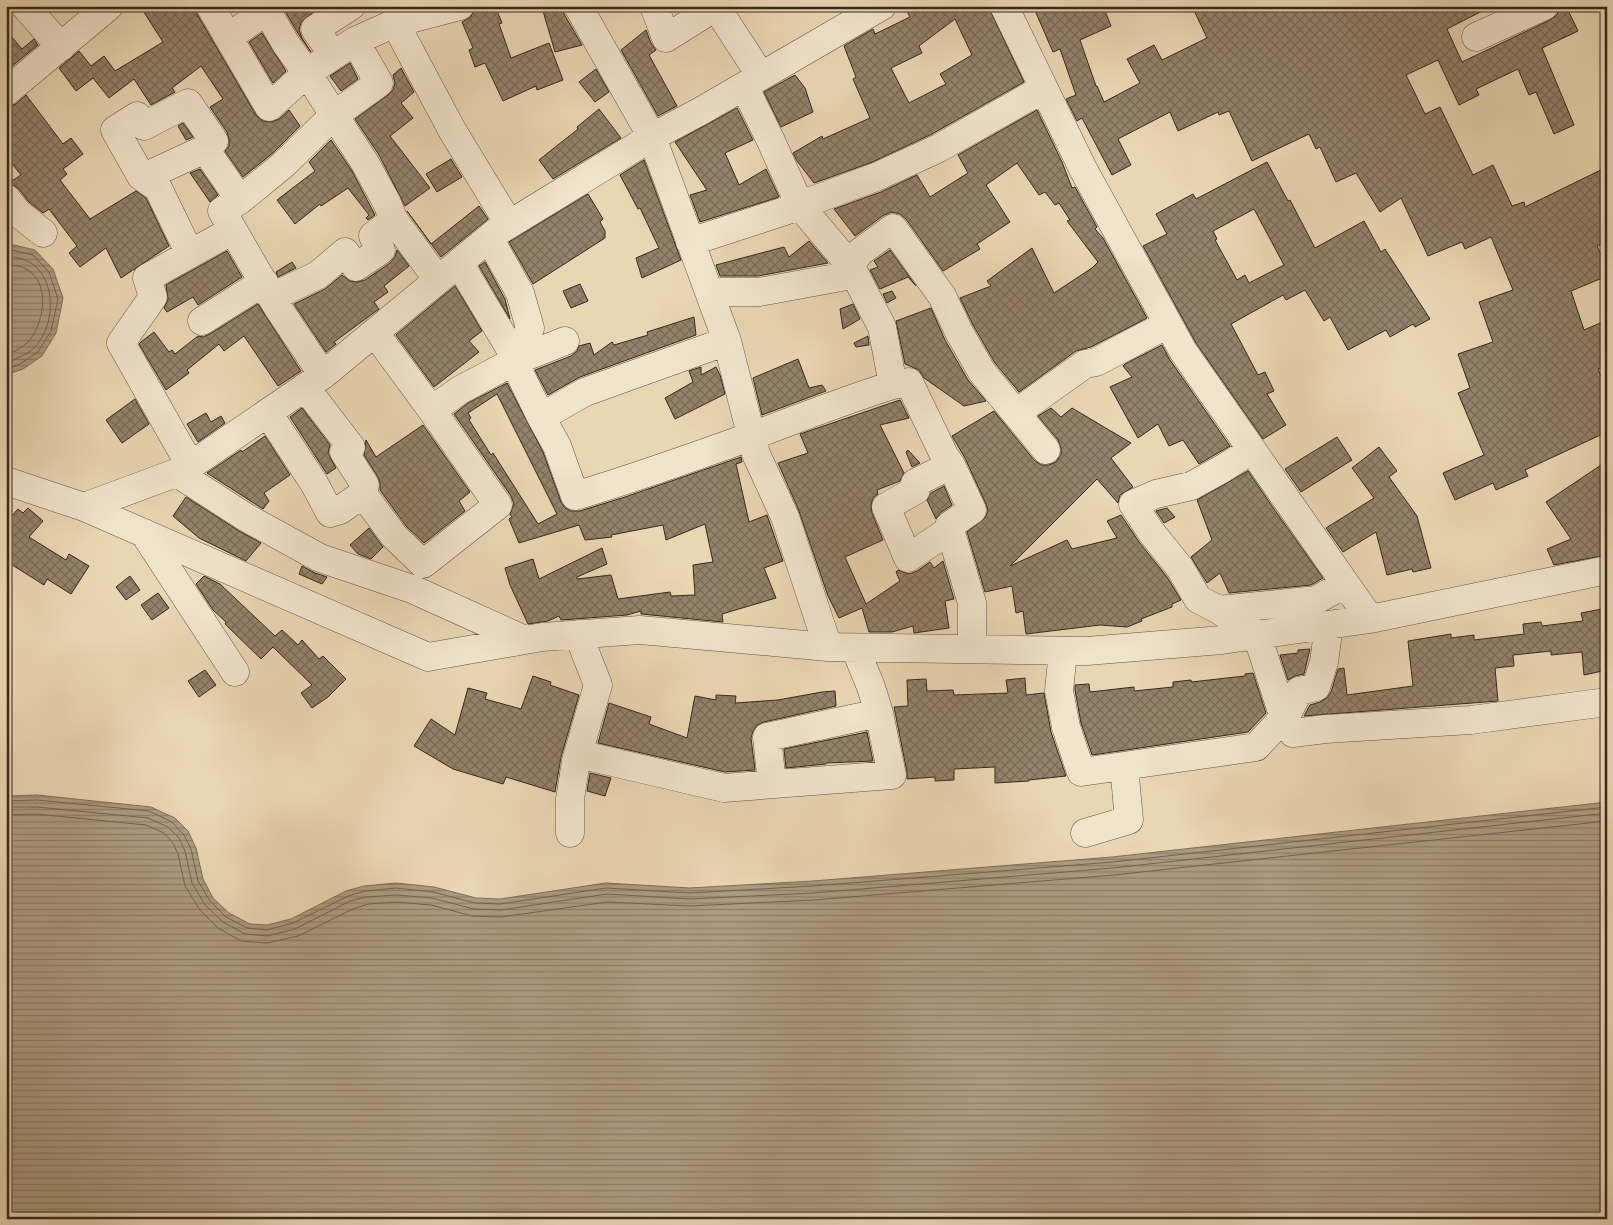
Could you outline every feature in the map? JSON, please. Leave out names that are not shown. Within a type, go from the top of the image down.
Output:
[{"type":"street","points":[[25,6],[61,47]]},
{"type":"street","points":[[6,92],[109,6]]},
{"type":"street","points":[[210,6],[269,107],[307,73],[344,48],[427,10],[460,6]]},
{"type":"street","points":[[351,6],[315,30],[344,48],[379,83],[333,116],[284,164],[240,200],[222,211],[268,290],[314,381],[351,447],[344,452],[365,485],[364,494],[394,536],[423,564],[498,504],[375,333]]},
{"type":"street","points":[[578,6],[652,137],[727,341],[756,454],[785,517],[828,647]]},
{"type":"street","points":[[654,6],[666,38],[717,6],[753,81],[772,141],[798,206],[850,265],[882,327],[893,385]]},
{"type":"street","points":[[84,506],[184,469],[314,381],[499,231],[652,137],[882,6]]},
{"type":"street","points":[[1004,6],[1083,169],[1183,351],[1370,619]]},
{"type":"street","points":[[1476,38],[1544,6]]},
{"type":"street","points":[[228,37],[266,8],[286,44],[365,163],[394,220],[438,280]]},
{"type":"street","points":[[396,23],[452,130],[499,231],[530,328],[515,361]]},
{"type":"street","points":[[690,242],[798,206],[876,177],[939,148],[1043,89]]},
{"type":"street","points":[[141,176],[153,173],[205,149],[214,141],[188,103],[144,126],[137,116],[115,130],[141,176],[158,188],[190,254]]},
{"type":"street","points":[[205,149],[240,200]]},
{"type":"street","points":[[6,198],[18,213],[43,233]]},
{"type":"street","points":[[202,321],[268,290],[318,276],[345,252],[356,267],[381,250],[373,236],[394,220]]},
{"type":"street","points":[[709,292],[759,292],[841,277],[860,252],[893,228],[942,296],[959,332],[982,372],[1046,450]]},
{"type":"street","points":[[233,230],[147,278],[153,297],[121,343],[184,469],[247,518],[320,558],[412,589],[525,640]]},
{"type":"street","points":[[459,262],[515,361],[541,418],[557,446],[575,496],[751,436],[854,397],[909,382],[972,510],[949,526],[972,603],[972,649]]},
{"type":"street","points":[[1016,413],[1085,364],[1096,362],[1168,324]]},
{"type":"street","points":[[432,410],[460,390],[515,361],[565,341]]},
{"type":"street","points":[[541,418],[585,392],[727,341]]},
{"type":"street","points":[[268,413],[314,483],[330,513],[340,510],[364,494]]},
{"type":"street","points":[[1252,450],[1191,486],[1156,494],[1133,504],[1151,532],[1180,568],[1198,599],[1219,610],[1257,635],[1284,718],[1293,732],[1471,720],[1607,702]]},
{"type":"street","points":[[950,530],[908,558],[886,507],[916,490],[914,484],[951,465]]},
{"type":"street","points":[[6,482],[84,506],[428,657],[525,640],[640,630],[828,647],[1087,651],[1222,640],[1370,619],[1607,570]]},
{"type":"street","points":[[144,533],[235,672]]},
{"type":"street","points":[[1219,610],[1316,600],[1345,584]]},
{"type":"street","points":[[1063,651],[1059,691],[1066,726],[1081,772],[1256,747],[1284,718],[1299,691],[1316,687],[1324,662],[1329,625]]},
{"type":"street","points":[[570,833],[570,799],[578,754],[598,685],[578,634]]},
{"type":"street","points":[[578,754],[724,788],[892,775],[879,712],[855,648]]},
{"type":"street","points":[[772,784],[767,738],[879,712]]},
{"type":"street","points":[[1086,833],[1129,820],[1124,766]]},
{"type":"water","points":[[10,244],[35,250],[53,269],[63,298],[56,333],[42,356],[23,369],[6,375],[6,247]]},
{"type":"water","points":[[37,795],[151,807],[175,818],[188,831],[196,848],[203,879],[213,898],[229,913],[250,924],[267,925],[291,919],[346,891],[364,886],[396,883],[434,887],[476,898],[500,899],[606,883],[690,888],[813,881],[1112,857],[1607,802],[1607,1219],[6,1219],[6,796]]},
{"type":"building","points":[[140,6],[194,6],[256,115],[263,121],[272,122],[279,119],[289,110],[300,126],[274,152],[243,177],[225,151],[229,146],[227,132],[210,107],[223,99],[201,66],[172,88],[175,92],[151,105],[134,79],[109,98],[93,78],[76,91],[59,68],[79,51],[91,66],[104,56],[115,71],[163,42]]},
{"type":"building","points":[[282,6],[313,6],[316,10],[301,22],[299,30],[311,52],[299,35]]},
{"type":"building","points":[[475,6],[495,6],[502,23],[499,24],[511,58],[549,43],[563,80],[537,90],[536,86],[503,101],[485,63],[475,67],[469,50],[473,48],[462,22],[471,17]]},
{"type":"building","points":[[555,6],[562,6],[564,14],[582,45],[555,52],[543,11]]},
{"type":"building","points":[[904,6],[988,6],[1024,82],[932,134],[870,163],[814,183],[793,153],[822,136],[823,139],[870,118],[853,79],[856,77],[844,46],[873,29],[875,34],[910,17]],"holes":[[[955,19],[972,55],[940,74],[946,84],[909,103],[891,68],[922,53],[919,46]]]},
{"type":"building","points":[[1033,6],[1103,6],[1111,26],[1080,40],[1096,86],[1104,102],[1140,83],[1127,59],[1154,45],[1162,60],[1207,38],[1192,6],[1492,6],[1447,29],[1462,62],[1550,20],[1557,15],[1559,6],[1566,6],[1578,31],[1542,48],[1574,125],[1554,134],[1536,92],[1529,95],[1518,69],[1476,89],[1479,95],[1459,105],[1438,60],[1406,75],[1425,114],[1440,107],[1473,175],[1493,165],[1512,206],[1524,202],[1525,207],[1607,167],[1607,241],[1597,246],[1607,268],[1607,276],[1571,291],[1584,330],[1607,320],[1607,365],[1598,369],[1607,389],[1607,432],[1525,470],[1528,476],[1496,490],[1493,483],[1455,500],[1443,473],[1484,455],[1458,393],[1470,388],[1458,354],[1493,342],[1479,302],[1513,290],[1491,237],[1465,249],[1462,242],[1428,256],[1401,198],[1380,212],[1356,173],[1336,182],[1320,147],[1316,149],[1309,134],[1252,161],[1229,111],[1219,115],[1218,112],[1178,131],[1170,112],[1118,139],[1131,165],[1112,175],[1082,118],[1077,121],[1066,99],[1076,95],[1060,49],[1053,52]]},
{"type":"building","points":[[6,30],[22,49],[34,39],[38,45],[6,71]]},
{"type":"building","points":[[646,30],[656,50],[649,55],[677,106],[658,116],[621,50]]},
{"type":"building","points":[[262,33],[286,71],[273,83],[249,42]]},
{"type":"building","points":[[350,63],[358,79],[341,91],[330,76]]},
{"type":"building","points":[[401,68],[414,92],[401,103],[413,118],[390,136],[430,188],[405,206],[379,155],[355,119],[393,90],[395,83],[393,75]]},
{"type":"building","points":[[596,69],[609,92],[595,102],[579,82]]},
{"type":"building","points":[[795,75],[805,88],[813,112],[781,127],[764,92]]},
{"type":"building","points":[[26,95],[63,144],[71,138],[83,154],[63,169],[67,174],[60,180],[90,219],[136,191],[146,198],[169,246],[121,278],[106,248],[80,267],[69,253],[77,246],[49,209],[43,213],[29,202],[18,188],[9,183],[21,175],[6,156],[6,107],[16,104]]},
{"type":"building","points":[[737,108],[753,140],[725,153],[739,185],[766,169],[779,197],[700,222],[690,195],[707,190],[675,142]]},
{"type":"building","points":[[599,109],[621,138],[553,179],[539,160],[578,129],[577,127]]},
{"type":"building","points":[[1037,110],[1062,162],[1072,188],[1075,187],[1097,227],[1095,229],[1103,238],[1147,318],[1091,347],[1076,351],[1019,392],[995,363],[960,298],[991,286],[987,281],[1032,248],[1054,293],[1092,268],[1098,262],[1067,221],[1070,220],[1059,203],[1055,205],[1045,192],[1039,195],[1017,163],[986,185],[1010,222],[977,244],[980,249],[943,271],[906,219],[900,214],[892,212],[884,215],[855,236],[834,209],[881,192],[917,175],[930,197],[968,173],[958,155]]},
{"type":"building","points":[[183,123],[193,137],[186,140],[178,126]]},
{"type":"building","points":[[331,140],[352,171],[375,215],[368,220],[366,218],[369,215],[348,188],[321,206],[320,204],[295,224],[277,200],[315,171],[309,162]]},
{"type":"building","points":[[451,159],[462,177],[437,192],[426,174]]},
{"type":"building","points":[[644,160],[681,260],[642,278],[636,258],[659,248],[640,208],[638,209],[620,175]]},
{"type":"building","points":[[1267,162],[1288,201],[1290,200],[1315,248],[1364,221],[1381,252],[1385,249],[1430,319],[1415,327],[1413,324],[1390,337],[1386,330],[1348,350],[1330,317],[1324,321],[1305,290],[1286,300],[1283,295],[1231,324],[1258,375],[1265,372],[1274,391],[1267,394],[1286,425],[1263,439],[1196,343],[1143,246],[1167,234],[1156,214],[1193,194],[1196,199]],"holes":[[[1254,209],[1284,265],[1249,283],[1245,275],[1237,280],[1215,240],[1217,239],[1213,231]]]},
{"type":"building","points":[[200,169],[218,195],[210,202],[190,173]]},
{"type":"building","points":[[588,194],[603,219],[600,222],[605,231],[605,238],[533,284],[509,242]]},
{"type":"building","points":[[479,206],[488,219],[441,257],[431,244]]},
{"type":"building","points":[[809,241],[828,263],[758,276],[720,276],[716,265],[784,247],[789,257]]},
{"type":"building","points":[[397,250],[409,266],[384,286],[388,292],[374,302],[379,309],[334,342],[336,344],[326,352],[294,304],[325,289],[342,275],[350,281],[358,282],[365,280],[390,263],[395,257]]},
{"type":"building","points":[[890,250],[916,286],[908,277],[880,289],[870,270],[878,267],[874,261]]},
{"type":"building","points":[[227,251],[242,277],[198,305],[193,297],[167,312],[164,308],[168,299],[166,285]]},
{"type":"building","points":[[292,262],[296,268],[278,277],[276,272]]},
{"type":"building","points":[[485,262],[505,299],[510,319],[479,266]]},
{"type":"building","points":[[580,284],[588,301],[571,308],[563,291]]},
{"type":"building","points":[[455,286],[482,331],[469,341],[479,352],[434,387],[396,335]]},
{"type":"building","points":[[892,291],[896,298],[887,303],[883,294]]},
{"type":"building","points":[[258,304],[301,371],[278,386],[244,336],[224,351],[219,344],[187,370],[189,373],[166,390],[139,344],[141,342],[154,332],[169,352],[172,350],[175,354],[198,336],[203,337],[210,334]]},
{"type":"building","points":[[853,304],[860,319],[843,329],[840,309]]},
{"type":"building","points":[[931,308],[945,340],[968,380],[986,401],[964,406],[924,378],[919,370],[905,364],[896,321]]},
{"type":"building","points":[[694,317],[696,335],[580,377],[548,395],[535,370],[571,356],[577,351],[579,346],[590,343],[594,355],[612,342],[614,345],[648,335],[647,332]]},
{"type":"building","points":[[868,336],[869,345],[856,347],[854,343]]},
{"type":"building","points":[[1162,345],[1170,360],[1230,446],[1199,464],[1183,440],[1169,446],[1158,424],[1138,438],[1110,387],[1132,377],[1123,366],[1125,364]]},
{"type":"building","points":[[798,359],[809,388],[822,385],[826,391],[762,415],[753,378]]},
{"type":"building","points":[[701,367],[701,375],[716,367],[725,394],[675,419],[665,398],[693,382],[689,371]]},
{"type":"building","points":[[507,383],[543,452],[561,502],[565,508],[571,511],[580,511],[625,497],[741,457],[742,462],[736,464],[749,522],[767,515],[783,561],[764,568],[776,598],[722,614],[723,622],[641,614],[641,611],[627,615],[561,620],[559,616],[548,621],[528,624],[510,585],[505,568],[533,559],[539,579],[602,548],[607,564],[577,577],[577,579],[611,575],[618,599],[670,592],[671,596],[695,595],[693,565],[713,562],[705,524],[666,540],[663,525],[611,535],[612,537],[585,540],[579,525],[519,543],[509,519],[512,517],[510,514],[514,504],[511,496],[454,414],[468,403]],"holes":[[[497,394],[557,514],[538,524],[493,453],[491,455],[469,420],[471,418],[468,413]]]},
{"type":"building","points":[[135,399],[149,424],[122,443],[106,420]]},
{"type":"building","points":[[900,400],[909,418],[880,425],[904,473],[900,481],[877,490],[878,494],[873,498],[871,505],[872,513],[883,540],[845,557],[866,604],[900,581],[896,572],[898,570],[909,574],[930,562],[934,568],[943,561],[954,599],[945,601],[949,628],[914,633],[913,626],[892,632],[869,632],[862,608],[839,618],[828,596],[799,511],[778,463],[808,453],[800,434]]},
{"type":"building","points":[[302,408],[330,445],[328,453],[336,468],[327,474],[290,417]]},
{"type":"building","points":[[1051,408],[1061,417],[1072,408],[1131,443],[1111,458],[1133,487],[1120,495],[1118,503],[1097,479],[1010,566],[1067,540],[1072,549],[1117,538],[1107,521],[1121,515],[1139,542],[1167,577],[1181,600],[1172,604],[1172,607],[1141,619],[1142,621],[1127,627],[1100,625],[1026,634],[1023,611],[1016,613],[1012,586],[985,592],[967,532],[985,518],[988,511],[965,458],[952,436],[994,411],[1034,460],[1041,465],[1049,465],[1056,462],[1061,455],[1061,448],[1058,440],[1038,416]]},
{"type":"building","points":[[206,413],[211,422],[221,416],[225,423],[198,442],[187,424]]},
{"type":"building","points":[[423,425],[470,492],[459,501],[465,511],[424,543],[406,526],[380,490],[378,477],[364,455],[366,440],[376,457]]},
{"type":"building","points":[[265,436],[290,475],[264,493],[269,501],[263,509],[207,473]]},
{"type":"building","points":[[1337,437],[1352,460],[1301,492],[1285,469]]},
{"type":"building","points":[[1379,447],[1397,471],[1389,477],[1417,516],[1431,568],[1413,572],[1412,569],[1387,575],[1376,532],[1343,552],[1326,528],[1374,498],[1352,468]]},
{"type":"building","points":[[908,450],[920,463],[912,467],[906,452]]},
{"type":"building","points":[[1607,461],[1607,555],[1554,565],[1547,549],[1571,539],[1546,502]]},
{"type":"building","points":[[1248,471],[1323,578],[1311,585],[1229,593],[1220,573],[1207,583],[1191,557],[1212,540],[1197,500]]},
{"type":"building","points":[[944,486],[952,505],[940,513],[936,519],[927,500],[931,493]]},
{"type":"building","points":[[186,497],[261,543],[246,561],[199,538],[173,516]]},
{"type":"building","points":[[28,508],[43,521],[29,537],[66,560],[69,554],[89,566],[71,594],[47,579],[44,585],[6,561],[6,522],[18,509],[23,513]]},
{"type":"building","points":[[1167,508],[1175,517],[1164,523],[1156,511]]},
{"type":"building","points":[[369,528],[383,547],[371,559],[358,554],[350,545]]},
{"type":"building","points":[[302,566],[327,577],[322,584],[299,574]]},
{"type":"building","points":[[130,576],[140,590],[126,600],[116,587]]},
{"type":"building","points":[[204,576],[220,584],[275,636],[282,630],[298,645],[302,640],[319,659],[323,656],[346,679],[328,697],[312,708],[301,693],[312,685],[273,647],[261,659],[213,610],[196,584]]},
{"type":"building","points":[[158,593],[169,608],[152,620],[141,605]]},
{"type":"building","points":[[1607,608],[1607,670],[1584,675],[1582,652],[1551,655],[1551,651],[1513,655],[1514,666],[1495,668],[1498,701],[1304,716],[1310,705],[1327,698],[1331,692],[1338,669],[1344,668],[1347,695],[1413,686],[1408,641],[1451,634],[1451,638],[1474,635],[1474,640],[1524,634],[1523,624],[1541,622],[1542,626],[1583,621],[1581,613]]},
{"type":"building","points":[[1310,649],[1304,674],[1288,680],[1280,655],[1298,653],[1298,650]]},
{"type":"building","points":[[205,670],[216,685],[199,697],[188,681]]},
{"type":"building","points":[[1253,673],[1266,713],[1248,732],[1092,755],[1081,723],[1075,685],[1089,684],[1090,692],[1134,687],[1134,691],[1173,687],[1173,682],[1245,676],[1245,674]]},
{"type":"building","points":[[533,676],[551,682],[550,685],[579,695],[561,757],[555,792],[506,777],[503,784],[453,769],[414,746],[431,719],[455,735],[468,688],[487,693],[485,699],[521,709]]},
{"type":"building","points":[[1025,678],[1026,695],[1044,693],[1051,732],[1066,776],[995,783],[995,767],[954,769],[954,780],[935,781],[935,777],[907,779],[894,707],[908,706],[907,680],[926,679],[927,691],[953,690],[954,695],[1008,693],[1006,680]]},
{"type":"building","points":[[835,691],[836,706],[757,725],[751,738],[755,770],[725,772],[598,743],[609,703],[651,717],[649,724],[687,738],[695,696],[716,700],[716,695],[736,696],[735,703],[778,700]]},
{"type":"building","points":[[867,732],[873,761],[826,763],[786,768],[784,749]]},
{"type":"building","points":[[590,773],[611,778],[605,796],[587,791]]}]
